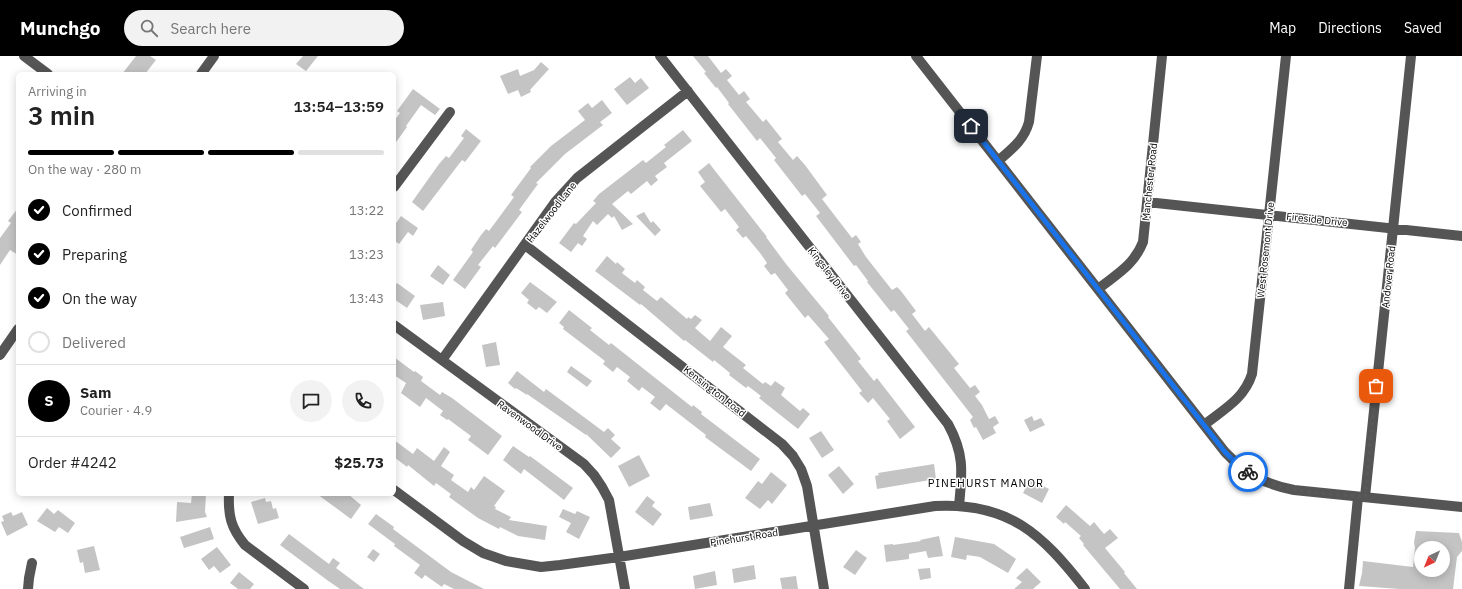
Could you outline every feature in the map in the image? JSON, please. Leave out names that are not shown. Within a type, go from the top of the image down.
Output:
[{"type":"street","points":[[24,56],[45,72]]},
{"type":"street","points":[[202,72],[214,56]]},
{"type":"street","name":"Kingsley Drive","points":[[660,56],[948,424],[960,449],[962,463],[959,506]]},
{"type":"street","points":[[916,56],[1225,452],[1238,465],[1260,480],[1276,486],[1294,490],[1462,507]]},
{"type":"street","points":[[998,161],[1018,143],[1027,130],[1037,56]]},
{"type":"street","name":"Manchester Road","points":[[1098,289],[1132,262],[1139,253],[1143,242],[1162,56]]},
{"type":"street","name":"West Rosemont Drive","points":[[1204,425],[1242,394],[1249,384],[1252,374],[1286,56]]},
{"type":"street","name":"Andover Road","points":[[1349,589],[1393,228],[1411,56]]},
{"type":"street","name":"Hazelwood Lane","points":[[442,360],[556,201],[577,178],[688,91]]},
{"type":"street","points":[[396,184],[450,112]]},
{"type":"street","name":"Fireside Drive","points":[[1147,202],[1462,236]]},
{"type":"street","name":"Kensington Road","points":[[525,244],[782,444],[793,456],[801,469],[807,486],[824,589]]},
{"type":"street","name":"Ravenwood Drive","points":[[396,326],[584,464],[594,475],[602,487],[610,504],[625,589]]},
{"type":"street","points":[[0,355],[16,332]]},
{"type":"street","name":"Pinehurst Road","points":[[396,491],[473,547],[506,562],[541,567],[560,566],[619,557],[935,506],[959,506],[997,513],[1016,521],[1051,547],[1085,589]]},
{"type":"street","points":[[229,496],[229,512],[232,525],[237,536],[245,545],[304,589]]},
{"type":"street","points":[[28,589],[32,563]]},
{"type":"building","points":[[136,56],[150,56],[156,60],[147,72],[124,72]]},
{"type":"building","points":[[303,56],[318,56],[306,71],[296,64]]},
{"type":"building","points":[[693,56],[708,56],[721,73],[726,69],[732,76],[727,80],[739,95],[744,91],[750,99],[746,102],[763,122],[766,119],[782,139],[778,142],[793,160],[797,156],[805,165],[827,195],[822,199],[852,238],[856,235],[861,242],[858,244],[866,257],[892,290],[897,287],[901,291],[916,311],[912,314],[925,331],[929,327],[959,364],[954,368],[970,388],[975,385],[980,392],[975,396],[982,405],[989,419],[995,416],[999,423],[993,427],[996,433],[983,440],[976,427],[974,428],[970,420],[973,417],[906,331],[909,329],[894,310],[891,312],[867,282],[868,281],[856,265],[854,266],[816,216],[820,213],[805,194],[802,196],[774,160],[776,158],[760,138],[757,141],[728,104],[729,103],[717,87],[716,88],[704,73],[706,72]]},
{"type":"building","points":[[541,62],[549,69],[530,90],[531,92],[521,97],[518,90],[508,94],[500,76],[518,69],[520,76],[534,70]]},
{"type":"building","points":[[630,77],[635,83],[641,78],[649,88],[627,105],[614,89]]},
{"type":"building","points":[[413,89],[440,109],[435,115],[421,105],[396,142],[396,118],[400,113],[397,111]]},
{"type":"building","points":[[602,100],[612,113],[600,122],[603,125],[565,154],[536,183],[538,184],[519,210],[522,212],[495,248],[493,246],[478,265],[481,267],[465,289],[453,280],[473,252],[471,250],[481,235],[486,229],[489,231],[514,197],[511,195],[531,168],[530,167],[551,146],[585,120],[578,111],[588,103],[592,108]]},
{"type":"building","points":[[466,129],[481,141],[465,162],[462,160],[423,211],[412,202],[439,164],[446,156],[449,158],[464,138],[461,136]]},
{"type":"building","points":[[683,130],[692,141],[664,163],[667,167],[655,176],[658,180],[651,186],[647,181],[631,194],[628,191],[612,204],[633,224],[622,230],[614,216],[612,218],[608,214],[597,225],[593,221],[583,236],[587,239],[582,246],[578,243],[571,252],[559,243],[574,223],[576,224],[596,203],[593,201],[599,194],[643,160],[646,163],[666,147],[664,145]]},
{"type":"building","points":[[709,163],[767,237],[786,264],[829,316],[828,317],[861,359],[858,361],[874,381],[877,378],[915,427],[900,439],[887,421],[890,419],[873,398],[868,403],[859,393],[862,391],[824,342],[829,339],[808,315],[805,318],[785,293],[788,290],[775,273],[771,275],[764,266],[767,263],[760,253],[746,236],[743,238],[736,230],[739,227],[725,209],[721,212],[700,186],[705,182],[698,172]]},
{"type":"building","points":[[16,211],[16,254],[10,250],[0,265],[0,238],[11,223],[8,221]]},
{"type":"building","points":[[644,212],[651,223],[653,221],[661,230],[655,236],[636,216]]},
{"type":"building","points":[[401,216],[418,228],[413,236],[408,232],[399,244],[396,242],[396,223]]},
{"type":"building","points":[[607,256],[616,264],[617,262],[625,269],[622,273],[635,283],[637,280],[645,287],[643,290],[657,301],[661,297],[687,319],[688,317],[691,319],[695,315],[702,320],[695,328],[710,341],[721,327],[732,336],[723,347],[746,365],[743,368],[763,384],[765,382],[771,386],[775,381],[785,388],[781,395],[800,411],[803,408],[810,414],[798,429],[759,398],[761,396],[748,386],[746,388],[729,375],[730,373],[714,360],[713,362],[685,340],[684,341],[641,304],[640,305],[595,271]]},
{"type":"building","points":[[438,265],[450,275],[443,285],[430,276]]},
{"type":"building","points":[[530,282],[557,302],[547,313],[539,307],[536,310],[527,303],[529,300],[521,293]]},
{"type":"building","points":[[397,283],[415,296],[407,308],[396,300]]},
{"type":"building","points":[[443,302],[445,316],[423,320],[420,305]]},
{"type":"building","points":[[569,310],[592,328],[590,330],[609,345],[611,343],[692,407],[693,405],[702,412],[701,414],[760,459],[751,471],[705,437],[706,435],[666,404],[660,411],[650,403],[655,397],[642,387],[639,391],[627,381],[630,377],[617,367],[613,372],[603,364],[605,361],[563,329],[564,327],[559,323]]},
{"type":"building","points":[[496,342],[500,365],[486,367],[482,345]]},
{"type":"building","points":[[396,358],[423,377],[421,381],[440,395],[442,392],[452,398],[502,436],[488,455],[468,440],[471,436],[440,415],[443,411],[426,398],[420,407],[401,393],[406,383],[396,376]]},
{"type":"building","points":[[571,366],[592,381],[587,387],[567,372]]},
{"type":"building","points":[[517,371],[544,392],[546,389],[604,432],[608,428],[615,435],[611,439],[621,448],[611,458],[586,434],[527,394],[516,388],[515,389],[508,383]]},
{"type":"building","points":[[1032,416],[1034,421],[1041,418],[1045,425],[1030,432],[1024,420]]},
{"type":"building","points":[[821,431],[834,450],[822,458],[809,438]]},
{"type":"building","points":[[396,441],[413,454],[417,448],[434,461],[444,447],[450,452],[441,466],[454,475],[451,480],[468,492],[471,487],[474,490],[484,476],[505,491],[494,506],[496,507],[495,509],[511,517],[509,520],[547,526],[545,540],[518,536],[500,527],[499,529],[478,518],[449,497],[451,494],[436,483],[434,486],[408,465],[407,467],[396,459]]},
{"type":"building","points":[[513,446],[529,457],[530,456],[573,488],[564,500],[524,469],[521,474],[503,460]]},
{"type":"building","points":[[639,455],[650,476],[629,487],[618,466]]},
{"type":"building","points":[[934,464],[936,479],[877,489],[875,476],[879,475],[878,473]]},
{"type":"building","points":[[839,466],[854,484],[843,494],[828,475]]},
{"type":"building","points":[[771,472],[787,485],[772,504],[768,500],[760,509],[745,498],[758,481],[762,484]]},
{"type":"building","points":[[1030,479],[1049,489],[1042,503],[1023,493]]},
{"type":"building","points":[[192,496],[206,496],[205,512],[207,517],[176,522],[177,502],[191,503]]},
{"type":"building","points":[[320,496],[350,496],[361,505],[351,519]]},
{"type":"building","points":[[647,496],[655,502],[652,506],[662,514],[653,526],[635,512]]},
{"type":"building","points":[[265,498],[266,502],[271,501],[273,509],[276,508],[279,518],[258,524],[251,502]]},
{"type":"building","points":[[710,503],[713,516],[690,520],[688,507]]},
{"type":"building","points":[[1066,505],[1090,526],[1094,522],[1104,534],[1110,529],[1118,538],[1105,548],[1137,589],[1120,589],[1083,545],[1084,544],[1079,538],[1081,536],[1065,522],[1064,524],[1056,517]]},
{"type":"building","points":[[47,508],[54,514],[58,510],[75,523],[68,533],[59,527],[55,532],[37,521]]},
{"type":"building","points":[[563,509],[575,514],[577,511],[590,517],[579,539],[566,532],[571,523],[559,517]]},
{"type":"building","points":[[11,512],[13,516],[22,512],[28,525],[7,536],[1,522],[4,521],[2,516]]},
{"type":"building","points":[[376,514],[394,527],[393,529],[451,572],[484,589],[454,589],[444,584],[442,587],[425,575],[422,579],[414,573],[420,565],[368,524]]},
{"type":"building","points":[[210,527],[214,539],[184,548],[180,537]]},
{"type":"building","points":[[1416,531],[1459,533],[1462,542],[1462,551],[1457,557],[1453,589],[1400,589],[1359,586],[1363,561],[1413,567],[1414,558],[1414,577],[1450,577],[1450,541],[1414,541]]},
{"type":"building","points":[[289,534],[329,564],[333,558],[340,563],[336,568],[364,589],[340,589],[327,580],[280,545]]},
{"type":"building","points":[[939,536],[943,556],[928,558],[926,551],[909,554],[909,559],[886,562],[884,545],[921,541],[920,540]]},
{"type":"building","points":[[955,537],[994,544],[1016,559],[1008,573],[980,557],[967,555],[966,560],[951,557]]},
{"type":"building","points":[[94,546],[100,570],[85,573],[83,562],[80,563],[77,550]]},
{"type":"building","points":[[217,547],[231,565],[220,573],[214,566],[209,570],[201,559]]},
{"type":"building","points":[[373,549],[380,554],[374,562],[367,557]]},
{"type":"building","points":[[856,550],[867,558],[855,575],[843,567]]},
{"type":"building","points":[[754,565],[756,579],[734,583],[732,569]]},
{"type":"building","points":[[930,568],[931,578],[920,580],[918,569]]},
{"type":"building","points":[[1027,568],[1041,582],[1033,589],[1014,589],[1022,582],[1016,578]]},
{"type":"building","points":[[715,571],[717,585],[695,589],[693,576]]},
{"type":"building","points":[[239,572],[254,584],[250,589],[238,589],[230,583]]},
{"type":"building","points":[[796,576],[798,589],[782,589],[780,578]]},
{"type":"way so far","points":[[1248,472],[1260,480],[1276,486],[1294,490],[1365,497],[1376,386]]},
{"type":"district","name":"PINEHURST MANOR","points":[[986,483]]},
{"type":"route","points":[[971,126],[1225,452],[1238,465],[1248,472]]}]
